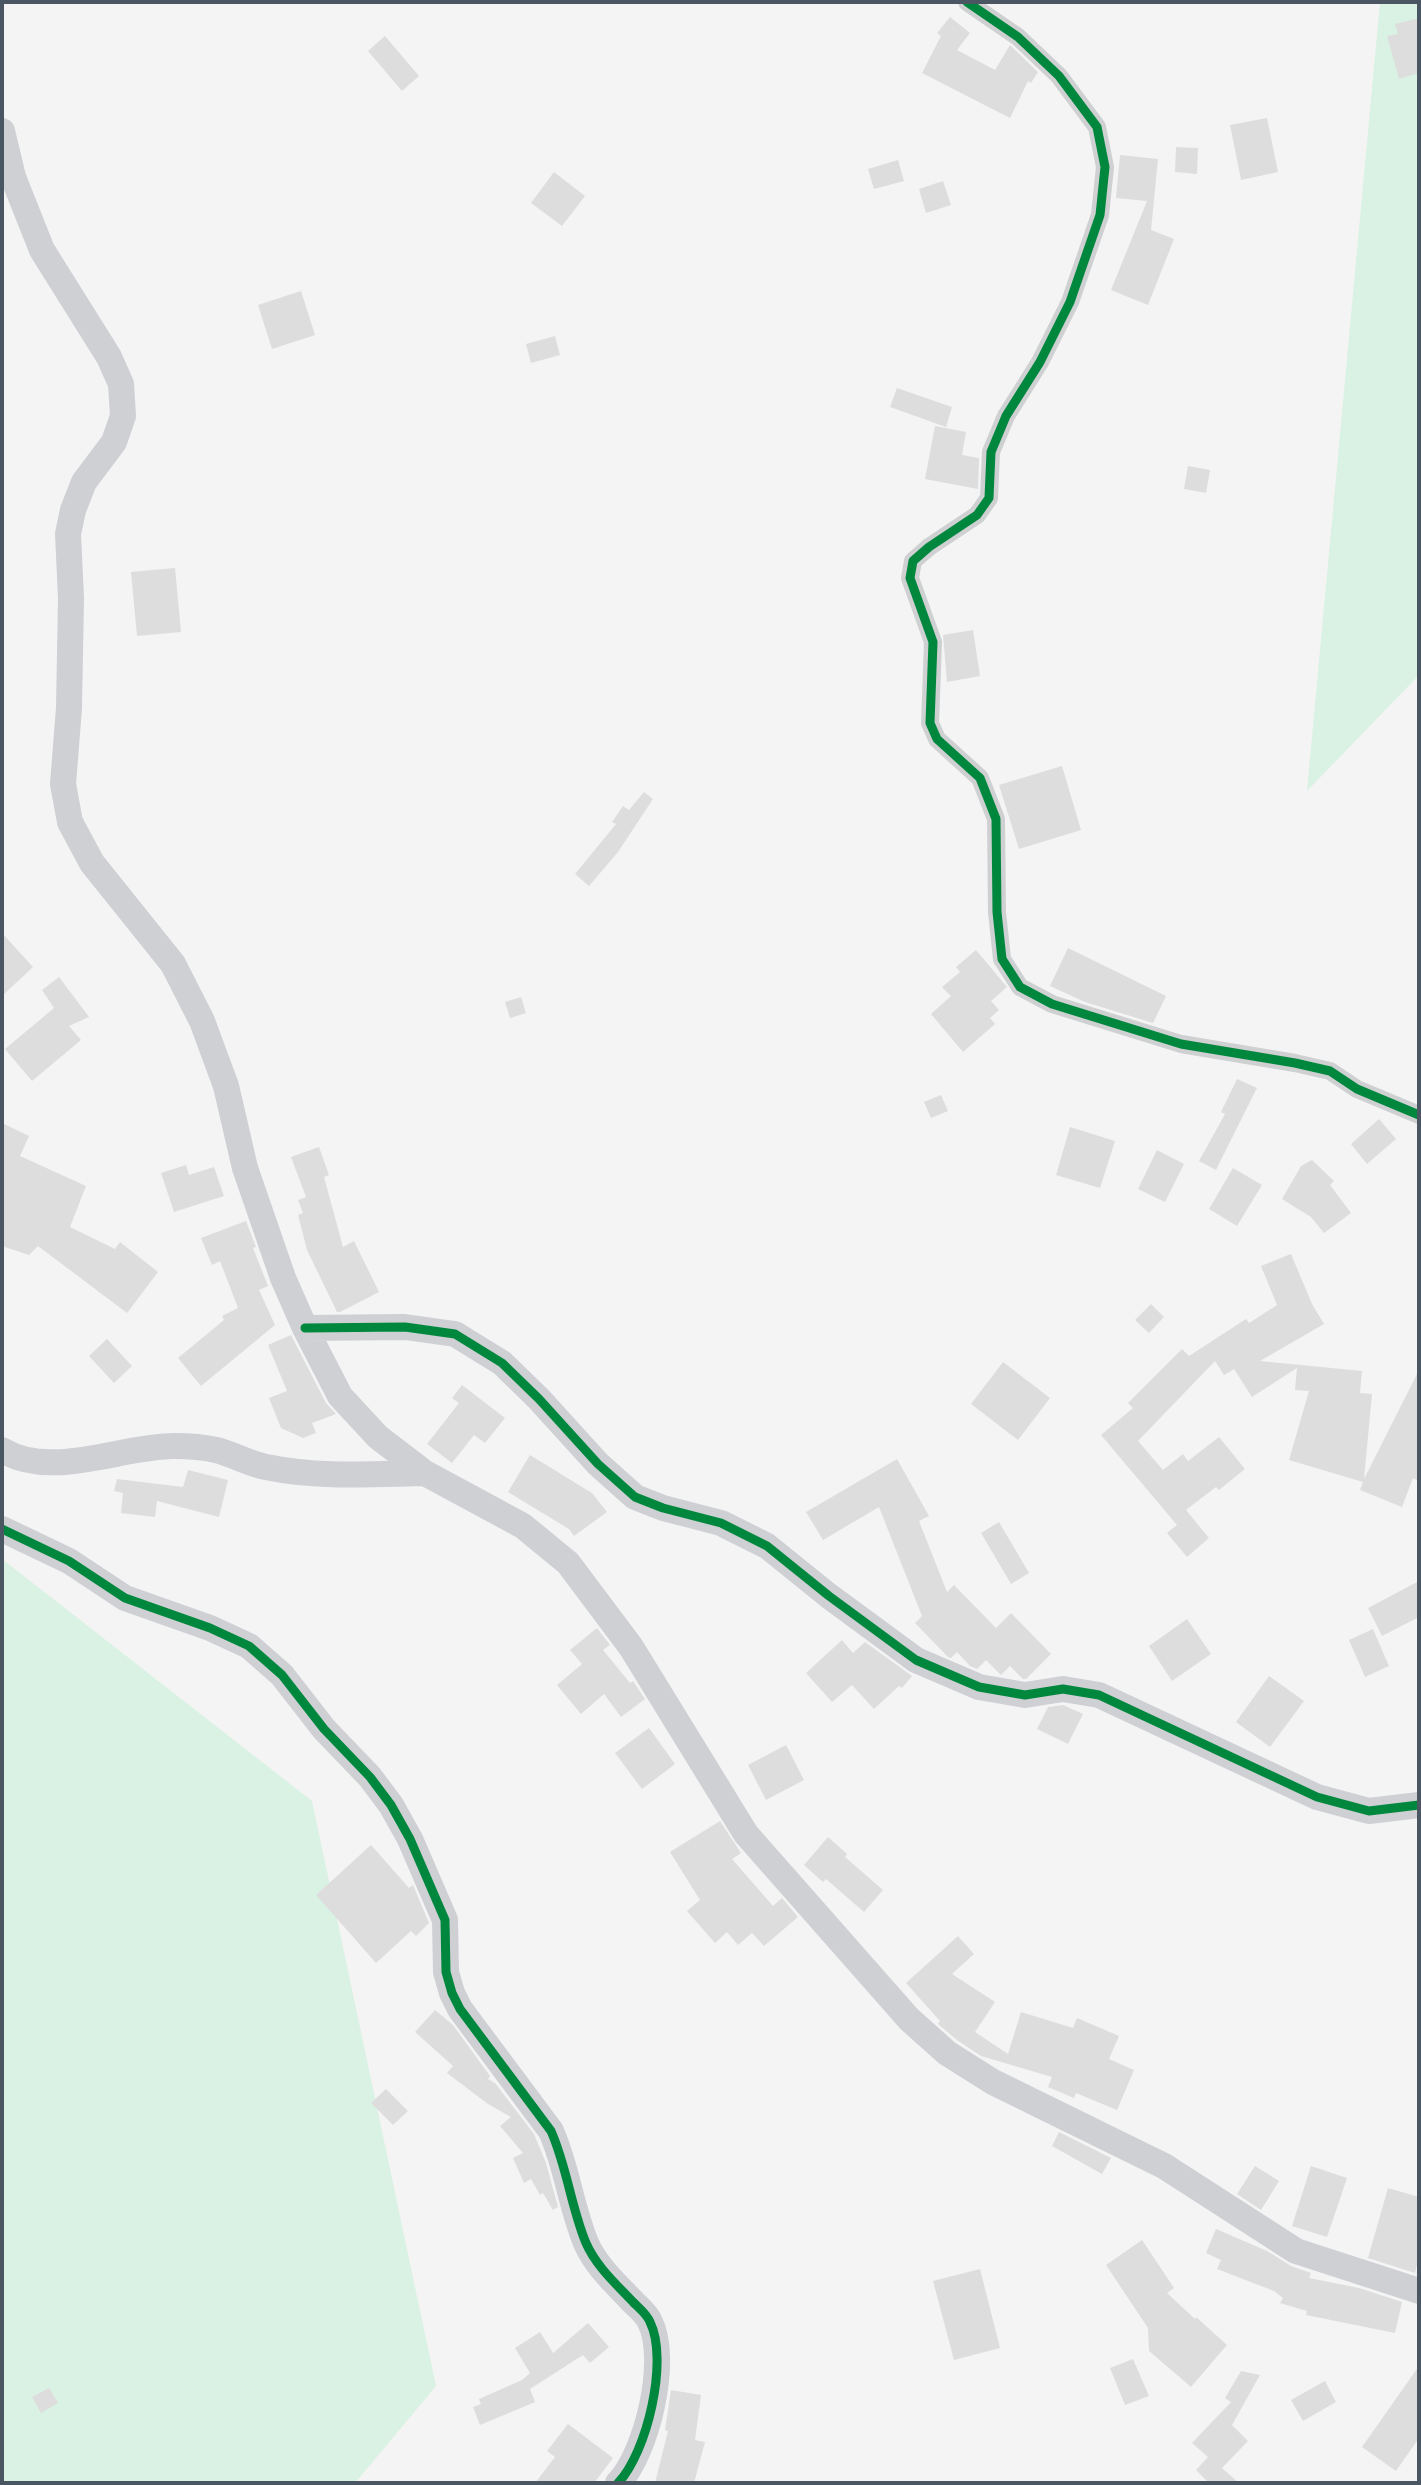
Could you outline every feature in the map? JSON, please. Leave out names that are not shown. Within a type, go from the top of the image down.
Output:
[{"type":"street","points":[[967,2],[1018,37],[1059,76],[1097,127],[1105,167],[1100,215],[1070,302],[1040,362],[1006,416],[991,452],[989,498],[976,515],[913,561],[910,578],[933,642],[930,723],[937,739],[980,778],[996,819],[997,912],[1002,959],[1020,987],[1052,1004],[1181,1044],[1330,1071],[1357,1089],[1419,1115]]},
{"type":"street","points":[[2,131],[13,177],[42,250],[109,356],[121,384],[123,416],[114,442],[84,482],[73,510],[68,534],[71,598],[69,708],[63,784],[70,822],[92,863],[173,964],[202,1021],[226,1086],[245,1168],[284,1278],[305,1328],[340,1396],[378,1437],[425,1473],[523,1526],[568,1563],[631,1647],[746,1834],[909,2019],[947,2053],[993,2082],[1164,2166],[1296,2250],[1419,2291]]},
{"type":"street","points":[[305,1328],[405,1326],[455,1334],[502,1363],[598,1464],[635,1497],[663,1508],[721,1523],[767,1546],[916,1660],[979,1687],[1025,1695],[1063,1689],[1099,1695],[1317,1797],[1369,1811],[1419,1805]]},
{"type":"street","points":[[2,1450],[13,1457],[44,1462],[79,1460],[172,1446],[215,1450],[264,1467],[320,1475],[425,1473]]},
{"type":"street","points":[[2,1530],[69,1560],[125,1598],[210,1628],[248,1646],[282,1675],[324,1729],[370,1777],[391,1805],[410,1839],[445,1920],[446,1972],[452,1993],[460,2009],[551,2131],[561,2153],[587,2246],[597,2263],[650,2320],[659,2344],[659,2368],[641,2448],[618,2483]]},
{"type":"green space","points":[[1380,2],[1419,2],[1419,675],[1307,791]]},
{"type":"green space","points":[[2,1559],[312,1801],[436,2386],[355,2483],[2,2483]]},
{"type":"building","points":[[950,17],[970,33],[957,50],[995,70],[1010,45],[1038,72],[1031,83],[1028,81],[1010,118],[922,73],[941,36],[937,33]]},
{"type":"building","points":[[1419,18],[1419,73],[1399,79],[1387,36],[1398,34],[1395,24]]},
{"type":"building","points":[[385,36],[419,76],[402,91],[368,51]]},
{"type":"building","points":[[1267,118],[1278,172],[1241,180],[1230,125]]},
{"type":"building","points":[[1176,147],[1198,148],[1197,174],[1175,172]]},
{"type":"building","points":[[1120,155],[1158,159],[1151,230],[1174,239],[1148,305],[1111,290],[1147,201],[1116,198]]},
{"type":"building","points":[[898,160],[904,181],[874,189],[868,169]]},
{"type":"building","points":[[554,172],[585,196],[562,226],[531,203]]},
{"type":"building","points":[[943,181],[951,205],[926,213],[919,189]]},
{"type":"building","points":[[301,291],[315,335],[272,349],[258,305]]},
{"type":"building","points":[[555,336],[560,355],[531,363],[526,344]]},
{"type":"building","points":[[897,388],[952,407],[946,427],[890,407]]},
{"type":"building","points":[[935,426],[966,432],[962,455],[979,458],[978,489],[925,479]]},
{"type":"building","points":[[1188,466],[1210,470],[1206,493],[1184,489]]},
{"type":"building","points":[[175,568],[181,632],[137,636],[131,572]]},
{"type":"building","points":[[973,630],[980,676],[947,682],[943,635]]},
{"type":"building","points":[[1062,766],[1081,830],[1019,849],[999,785]]},
{"type":"building","points":[[644,792],[653,799],[618,852],[589,886],[575,874],[616,824],[612,822],[623,806],[629,810]]},
{"type":"building","points":[[2,933],[33,967],[2,996]]},
{"type":"building","points":[[1068,948],[1166,996],[1153,1023],[1085,1002],[1050,986]]},
{"type":"building","points":[[976,950],[1007,987],[991,1001],[999,1010],[990,1018],[995,1024],[963,1052],[931,1014],[951,996],[942,987],[960,972],[956,967]]},
{"type":"building","points":[[59,977],[89,1017],[69,1026],[81,1040],[32,1081],[5,1049],[54,1008],[42,990]]},
{"type":"building","points":[[521,997],[526,1013],[510,1018],[505,1002]]},
{"type":"building","points":[[1237,1079],[1257,1088],[1216,1170],[1199,1161],[1225,1114],[1221,1112]]},
{"type":"building","points":[[941,1095],[948,1111],[931,1118],[924,1102]]},
{"type":"building","points":[[1379,1119],[1396,1139],[1367,1164],[1351,1144]]},
{"type":"building","points":[[2,1123],[29,1136],[20,1156],[86,1186],[70,1227],[115,1249],[120,1242],[158,1272],[127,1313],[38,1246],[29,1255],[2,1246]]},
{"type":"building","points":[[1070,1127],[1115,1141],[1100,1188],[1056,1175]]},
{"type":"building","points":[[319,1147],[329,1175],[324,1177],[343,1247],[354,1241],[379,1292],[340,1312],[337,1312],[307,1250],[298,1215],[303,1213],[298,1200],[306,1197],[291,1157]]},
{"type":"building","points":[[1157,1150],[1184,1164],[1165,1202],[1138,1189]]},
{"type":"building","points":[[1312,1160],[1334,1181],[1330,1185],[1351,1213],[1324,1233],[1311,1217],[1282,1199],[1301,1166]]},
{"type":"building","points":[[186,1165],[189,1175],[214,1167],[224,1196],[174,1212],[161,1173]]},
{"type":"building","points":[[1233,1168],[1262,1185],[1237,1226],[1209,1209]]},
{"type":"building","points":[[246,1221],[268,1286],[259,1290],[275,1325],[201,1386],[178,1358],[224,1320],[222,1316],[238,1308],[220,1261],[212,1265],[201,1238]]},
{"type":"building","points":[[1291,1254],[1312,1304],[1324,1324],[1260,1361],[1362,1371],[1360,1393],[1372,1394],[1364,1479],[1419,1370],[1419,1481],[1413,1478],[1402,1507],[1360,1490],[1363,1482],[1289,1460],[1309,1391],[1295,1390],[1297,1368],[1252,1397],[1234,1369],[1224,1375],[1215,1361],[1138,1441],[1163,1470],[1183,1454],[1188,1461],[1219,1437],[1245,1469],[1219,1490],[1216,1487],[1186,1510],[1209,1538],[1187,1557],[1167,1533],[1177,1525],[1101,1435],[1133,1408],[1128,1403],[1182,1349],[1189,1356],[1246,1319],[1249,1323],[1277,1305],[1261,1266]]},
{"type":"building","points":[[1151,1304],[1164,1317],[1149,1333],[1135,1320]]},
{"type":"building","points":[[291,1335],[326,1403],[336,1414],[312,1423],[316,1433],[303,1438],[281,1428],[269,1398],[287,1391],[268,1345]]},
{"type":"building","points":[[107,1339],[132,1366],[114,1383],[89,1356]]},
{"type":"building","points":[[1003,1362],[1050,1398],[1018,1440],[971,1404]]},
{"type":"building","points":[[462,1385],[505,1418],[485,1443],[474,1435],[452,1463],[427,1444],[459,1403],[452,1398]]},
{"type":"building","points":[[530,1455],[592,1493],[607,1512],[574,1536],[569,1529],[508,1492]]},
{"type":"building","points":[[897,1459],[929,1516],[919,1521],[947,1592],[954,1585],[996,1628],[1011,1613],[1051,1654],[1026,1679],[1010,1666],[1001,1675],[986,1660],[977,1669],[970,1666],[957,1652],[951,1658],[948,1657],[915,1623],[922,1616],[879,1507],[823,1540],[806,1512]]},
{"type":"building","points":[[188,1470],[228,1480],[219,1517],[157,1501],[155,1517],[121,1513],[123,1493],[114,1491],[117,1479],[183,1487]]},
{"type":"building","points":[[999,1522],[1029,1573],[1011,1584],[981,1533]]},
{"type":"building","points":[[1419,1581],[1419,1617],[1382,1636],[1368,1608]]},
{"type":"building","points":[[1187,1619],[1211,1654],[1172,1681],[1149,1646]]},
{"type":"building","points":[[597,1628],[610,1645],[603,1650],[630,1683],[633,1681],[645,1699],[621,1717],[604,1694],[581,1714],[557,1685],[582,1664],[570,1650]]},
{"type":"building","points":[[1373,1629],[1389,1666],[1365,1677],[1349,1640]]},
{"type":"building","points":[[842,1640],[853,1653],[865,1642],[912,1676],[902,1688],[899,1686],[874,1709],[852,1685],[832,1702],[806,1673]]},
{"type":"building","points":[[1269,1676],[1304,1701],[1270,1747],[1236,1722]]},
{"type":"building","points":[[1063,1705],[1083,1714],[1068,1744],[1037,1729],[1048,1707]]},
{"type":"building","points":[[649,1728],[675,1764],[642,1789],[615,1753]]},
{"type":"building","points":[[786,1745],[804,1780],[766,1800],[748,1765]]},
{"type":"building","points":[[720,1821],[741,1853],[732,1859],[773,1906],[782,1898],[798,1917],[764,1946],[752,1933],[738,1945],[727,1932],[715,1943],[687,1911],[700,1900],[670,1852]]},
{"type":"building","points":[[828,1837],[847,1854],[845,1857],[883,1890],[864,1912],[826,1879],[823,1882],[804,1865]]},
{"type":"building","points":[[371,1845],[409,1888],[413,1885],[429,1923],[416,1936],[411,1931],[376,1963],[316,1895]]},
{"type":"building","points":[[958,1936],[974,1954],[952,1974],[995,2002],[975,2032],[1008,2054],[1021,2012],[1073,2028],[1077,2018],[1119,2036],[1109,2059],[1134,2070],[1117,2110],[1076,2093],[1074,2098],[1048,2087],[1052,2077],[981,2056],[938,2024],[940,2021],[906,1983]]},
{"type":"building","points":[[435,2010],[453,2025],[490,2076],[488,2079],[495,2083],[534,2134],[546,2163],[558,2207],[553,2210],[531,2179],[524,2183],[513,2158],[523,2153],[500,2126],[511,2117],[488,2104],[447,2073],[453,2066],[415,2032]]},
{"type":"building","points":[[386,2089],[408,2111],[393,2125],[371,2103]]},
{"type":"building","points":[[1059,2132],[1111,2158],[1102,2174],[1052,2146]]},
{"type":"building","points":[[1255,2166],[1279,2181],[1261,2210],[1237,2194]]},
{"type":"building","points":[[1311,2166],[1347,2178],[1327,2237],[1292,2226]]},
{"type":"building","points":[[1388,2188],[1419,2197],[1419,2256],[1415,2273],[1368,2258]]},
{"type":"building","points":[[1216,2229],[1311,2273],[1309,2278],[1359,2288],[1402,2302],[1395,2333],[1306,2315],[1307,2311],[1280,2303],[1283,2298],[1274,2291],[1217,2269],[1221,2260],[1206,2253]]},
{"type":"building","points":[[1142,2240],[1174,2288],[1167,2293],[1227,2345],[1191,2387],[1149,2351],[1148,2328],[1106,2265]]},
{"type":"building","points":[[980,2269],[1000,2348],[954,2360],[933,2281]]},
{"type":"building","points":[[588,2323],[609,2347],[590,2363],[583,2355],[530,2389],[535,2402],[480,2425],[473,2407],[481,2404],[479,2399],[522,2380],[530,2373],[515,2348],[540,2332],[553,2353]]},
{"type":"building","points":[[1133,2359],[1149,2396],[1125,2405],[1110,2368]]},
{"type":"building","points":[[1419,2366],[1419,2438],[1396,2471],[1362,2447]]},
{"type":"building","points":[[1241,2371],[1260,2375],[1232,2425],[1248,2441],[1222,2468],[1239,2483],[1209,2483],[1196,2470],[1208,2457],[1192,2443],[1231,2402],[1225,2398]]},
{"type":"building","points":[[1325,2381],[1336,2402],[1303,2421],[1291,2400]]},
{"type":"building","points":[[49,2388],[58,2403],[41,2413],[32,2397]]},
{"type":"building","points":[[671,2390],[701,2395],[695,2440],[705,2442],[694,2483],[655,2483],[668,2431],[665,2430]]},
{"type":"building","points":[[568,2424],[613,2458],[594,2483],[535,2483],[555,2457],[547,2451]]},
{"type":"cycle path","points":[[967,2],[1018,37],[1059,76],[1097,127],[1105,167],[1100,215],[1070,302],[1040,362],[1006,416],[991,452],[989,498],[977,515],[913,561],[910,578],[933,642],[930,723],[937,739],[980,778],[996,819],[997,912],[1002,959],[1020,987],[1052,1004],[1181,1044],[1330,1071],[1357,1089],[1419,1115]]},
{"type":"cycle path","points":[[305,1328],[405,1327],[455,1334],[502,1363],[598,1464],[635,1497],[663,1508],[721,1523],[767,1546],[916,1660],[979,1687],[1025,1695],[1063,1689],[1099,1695],[1317,1797],[1369,1811],[1419,1805]]},
{"type":"cycle path","points":[[2,1529],[69,1561],[125,1598],[210,1628],[249,1646],[282,1675],[324,1729],[370,1777],[391,1805],[410,1839],[445,1920],[446,1972],[460,2009],[551,2131],[590,2251],[650,2322],[657,2359],[652,2406],[638,2451],[618,2483]]}]
